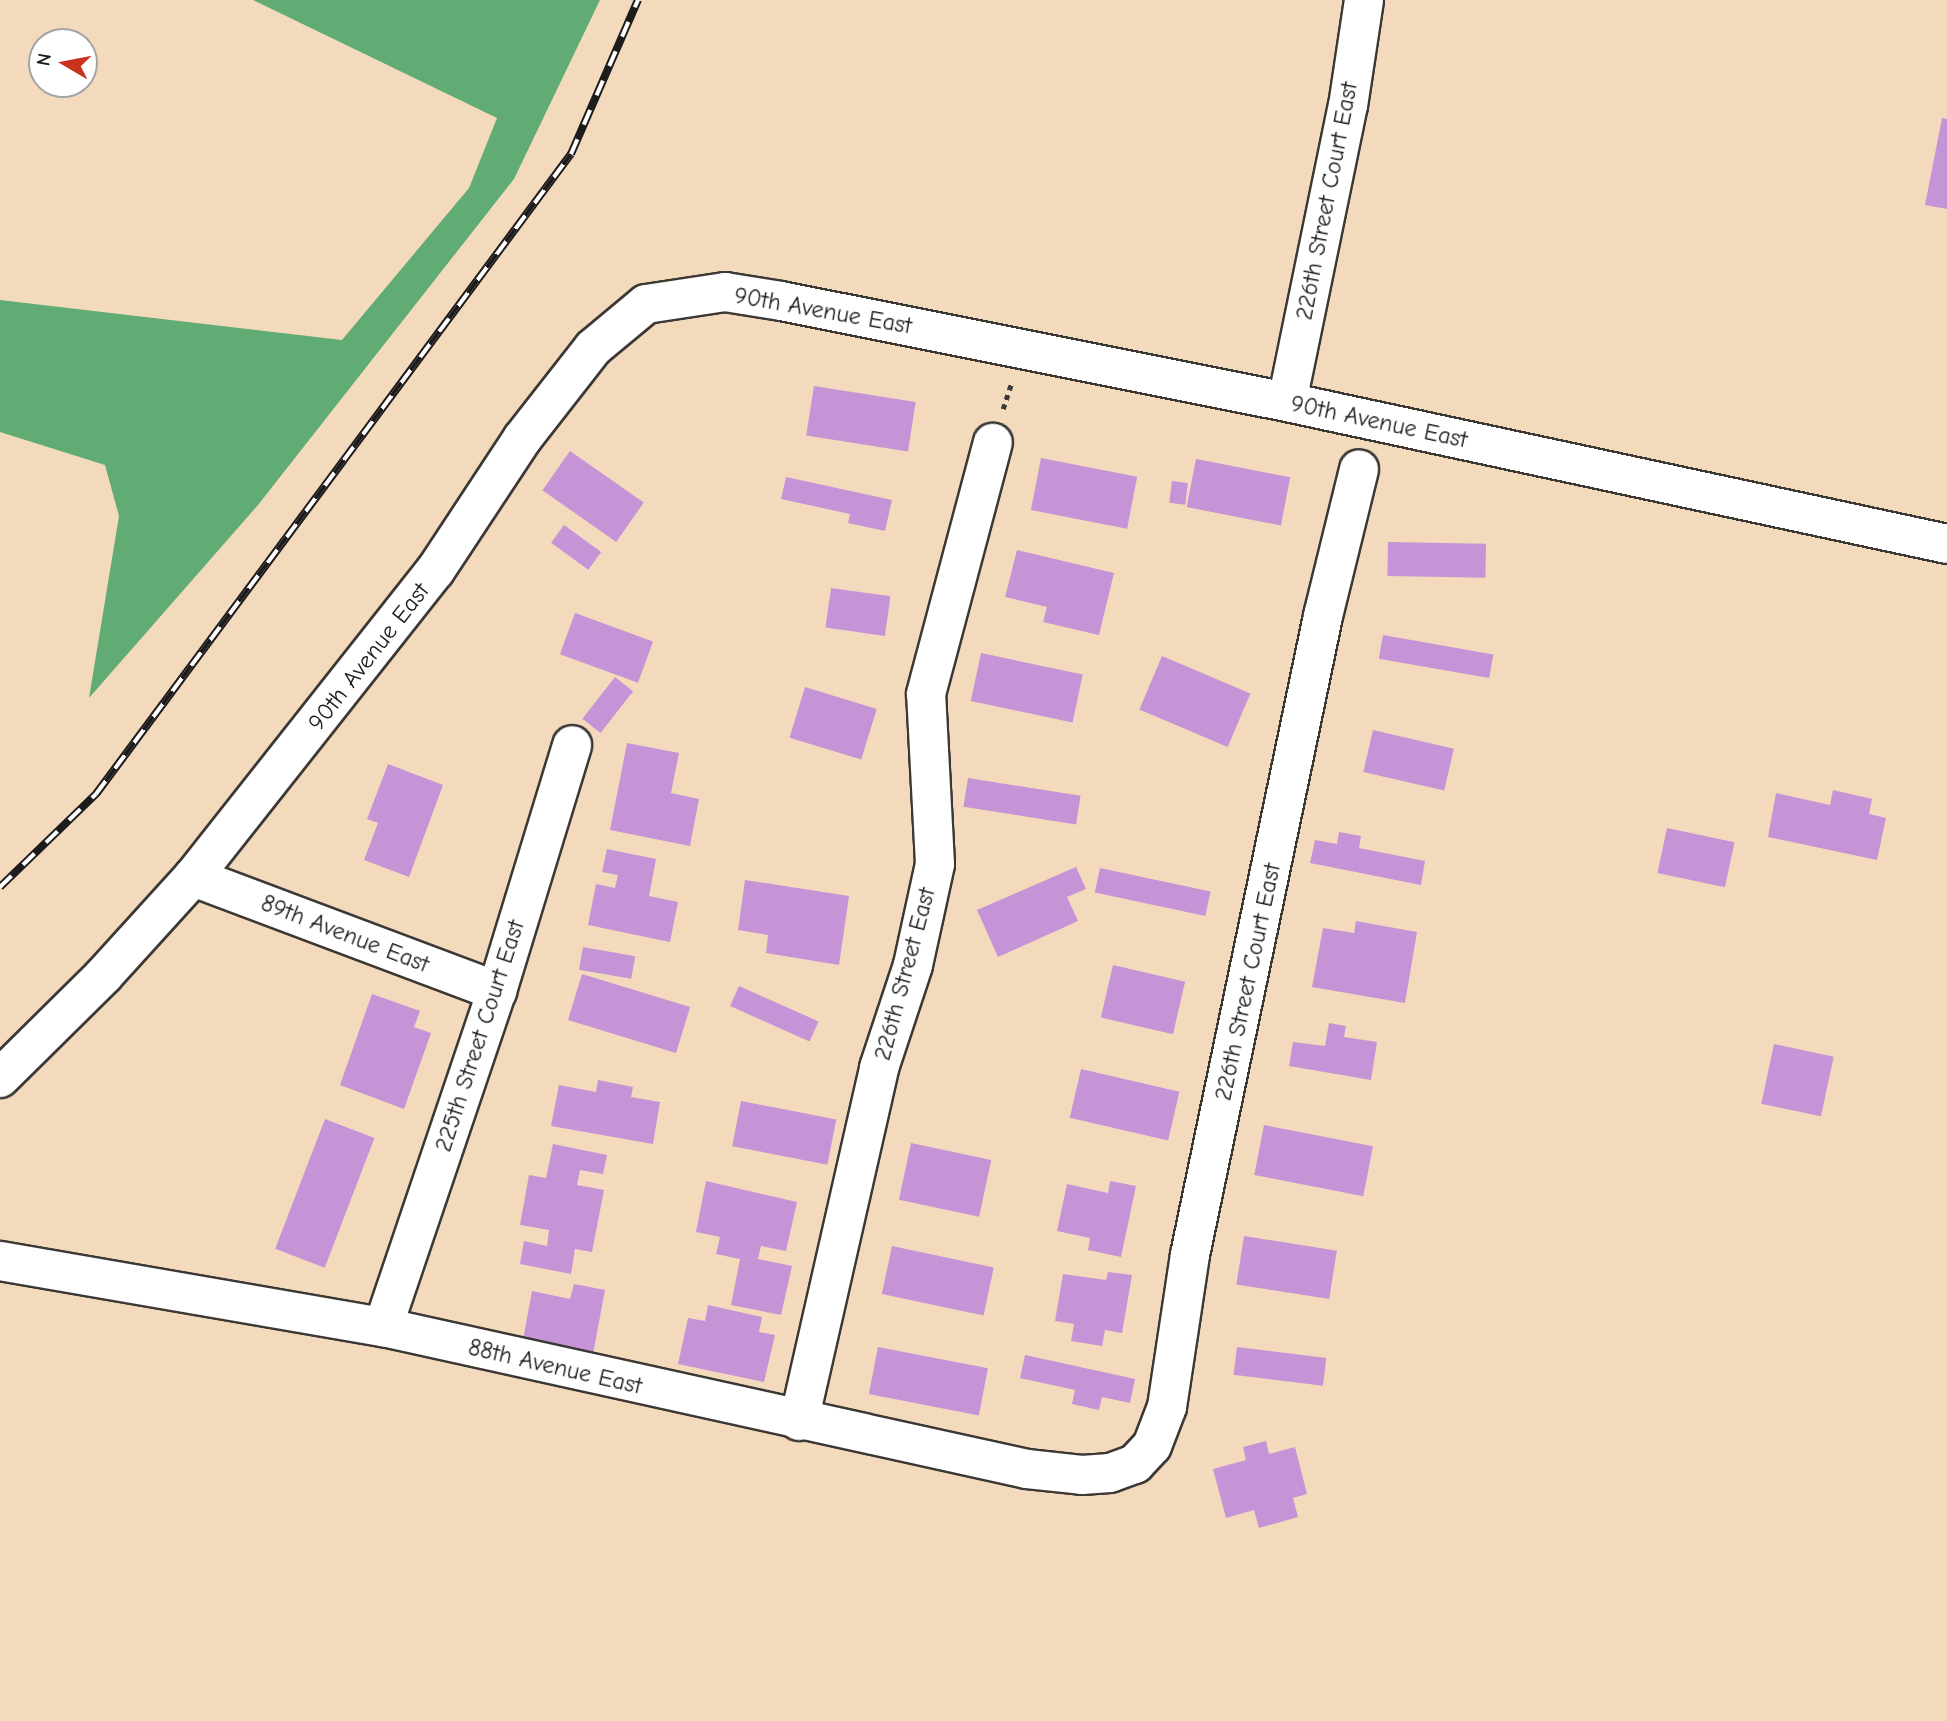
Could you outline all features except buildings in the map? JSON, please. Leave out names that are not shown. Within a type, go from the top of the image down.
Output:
[{"type":"street","name":"226th Street Court East","points":[[1287,402],[1348,107],[1364,0]]},
{"type":"street","name":"90th Avenue East","points":[[0,1077],[104,975],[193,877],[435,571],[522,439],[593,348],[640,308],[676,297],[725,292],[1020,348],[1287,402],[1947,544]]},
{"type":"street","name":"226th Street East","points":[[799,1422],[879,1068],[913,965],[935,864],[926,694],[993,443]]},
{"type":"street","name":"226th Street Court East","points":[[1110,1473],[1135,1464],[1152,1446],[1167,1407],[1190,1255],[1323,616],[1359,469]]},
{"type":"street","name":"225th Street Court East","points":[[383,1326],[497,991],[572,745]]},
{"type":"street","name":"89th Avenue East","points":[[193,877],[497,991]]},
{"type":"street","name":"88th Avenue East","points":[[0,1261],[383,1326],[799,1422],[1027,1469],[1110,1473]]},
{"type":"path","points":[[993,443],[1020,348]]},
{"type":"green space","points":[[253,0],[600,0],[514,179],[258,505],[89,698],[119,516],[105,465],[0,432],[0,300],[342,340],[469,188],[497,118]]},
{"type":"railway","points":[[0,887],[96,794],[571,154],[638,0]]}]
